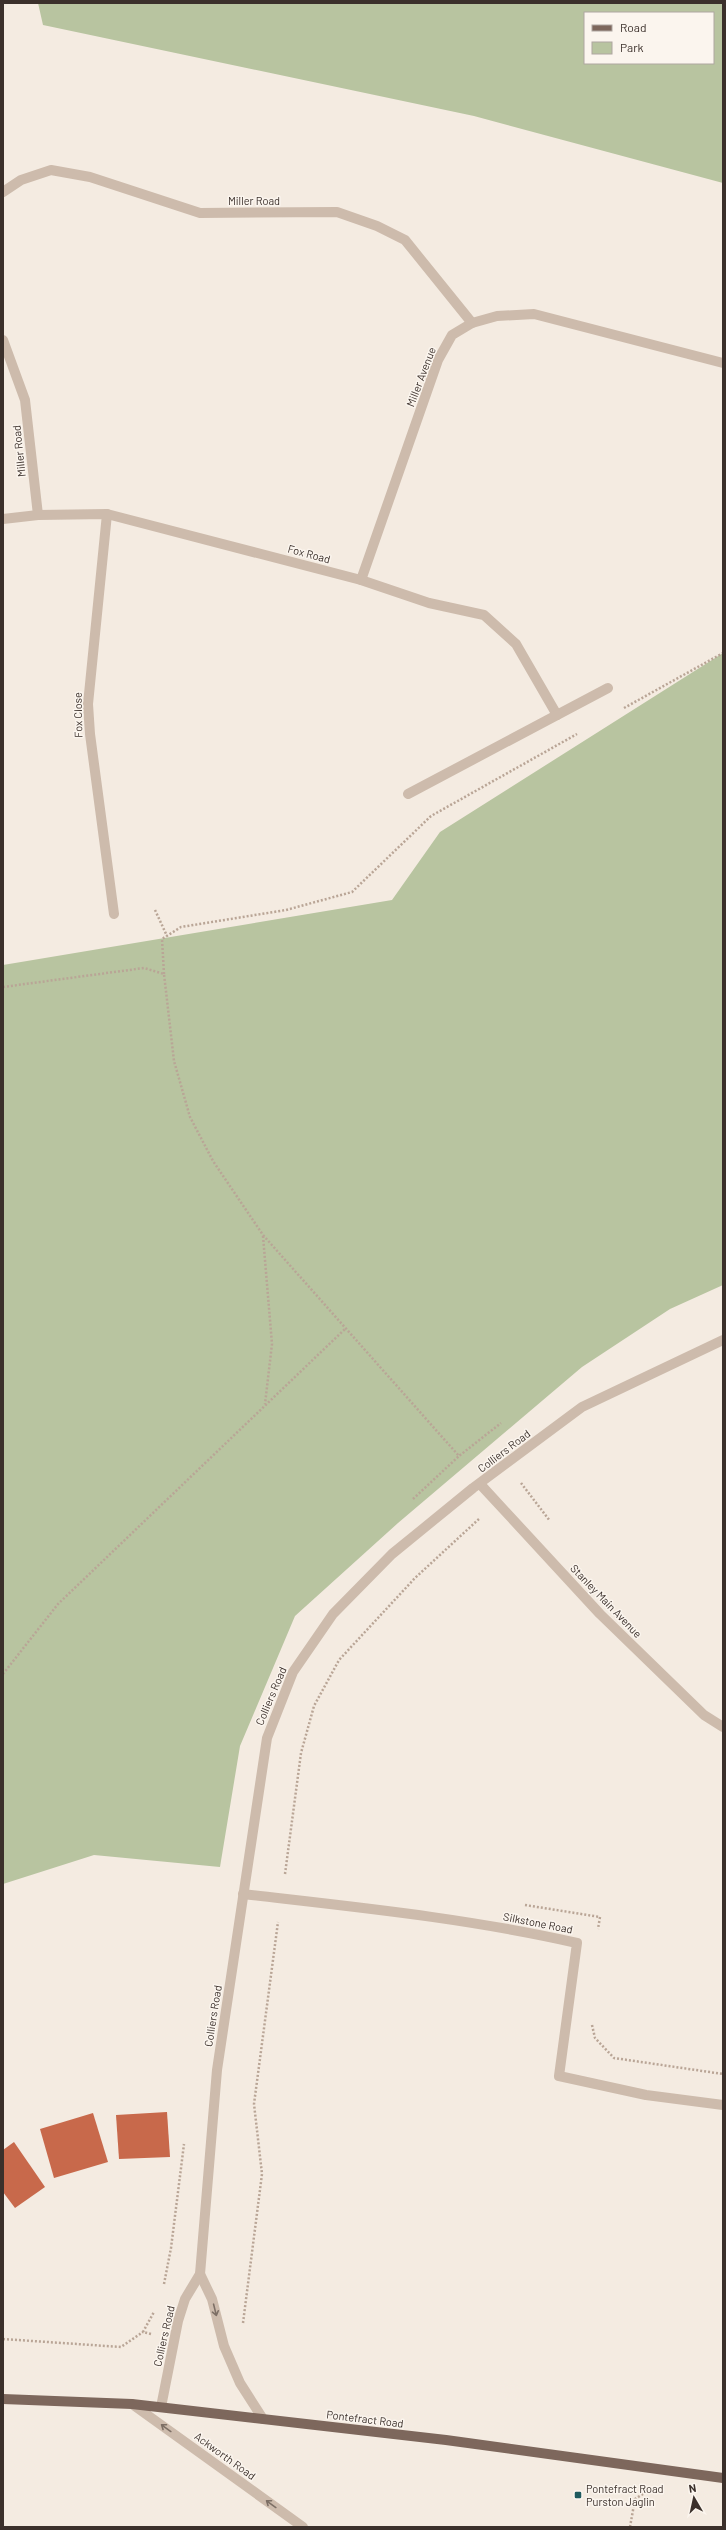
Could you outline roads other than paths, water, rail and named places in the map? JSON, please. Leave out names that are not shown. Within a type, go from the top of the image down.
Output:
[{"type":"main road","name":"Pontefract Road","points":[[3,2398],[132,2404],[161,2407],[680,2471],[723,2478]]},
{"type":"street","name":"Miller Road","points":[[3,192],[21,180],[51,170],[90,177],[200,213],[337,212],[377,226],[405,240],[472,323]]},
{"type":"street","name":"Miller Avenue","points":[[361,580],[438,360],[452,335],[472,323],[497,316],[534,314],[723,363]]},
{"type":"street","name":"Miller Road","points":[[3,340],[25,400],[38,515]]},
{"type":"street","name":"Fox Road","points":[[3,519],[38,515],[107,514],[361,580],[429,603],[484,615],[516,644],[557,715]]},
{"type":"street","name":"Fox Close","points":[[107,514],[88,704],[90,734],[114,914]]},
{"type":"street","points":[[408,794],[608,688]]},
{"type":"street","name":"Colliers Road","points":[[161,2407],[178,2321],[185,2299],[200,2274],[217,2070],[267,1738],[293,1672],[333,1614],[387,1560],[480,1484],[582,1407],[723,1340]]},
{"type":"street","name":"Stanley Main Avenue","points":[[480,1484],[600,1614],[704,1716],[723,1727]]},
{"type":"street","name":"Silkstone Road","points":[[243,1894],[389,1911],[529,1932],[577,1943],[559,2076],[646,2095],[723,2105]]},
{"type":"street","points":[[200,2274],[212,2299],[224,2346],[240,2384],[263,2419]]},
{"type":"street","name":"Ackworth Road","points":[[132,2404],[303,2527]]},
{"type":"place","name":"Pontefract Road Purston Jaglin","points":[[578,2495]]}]
